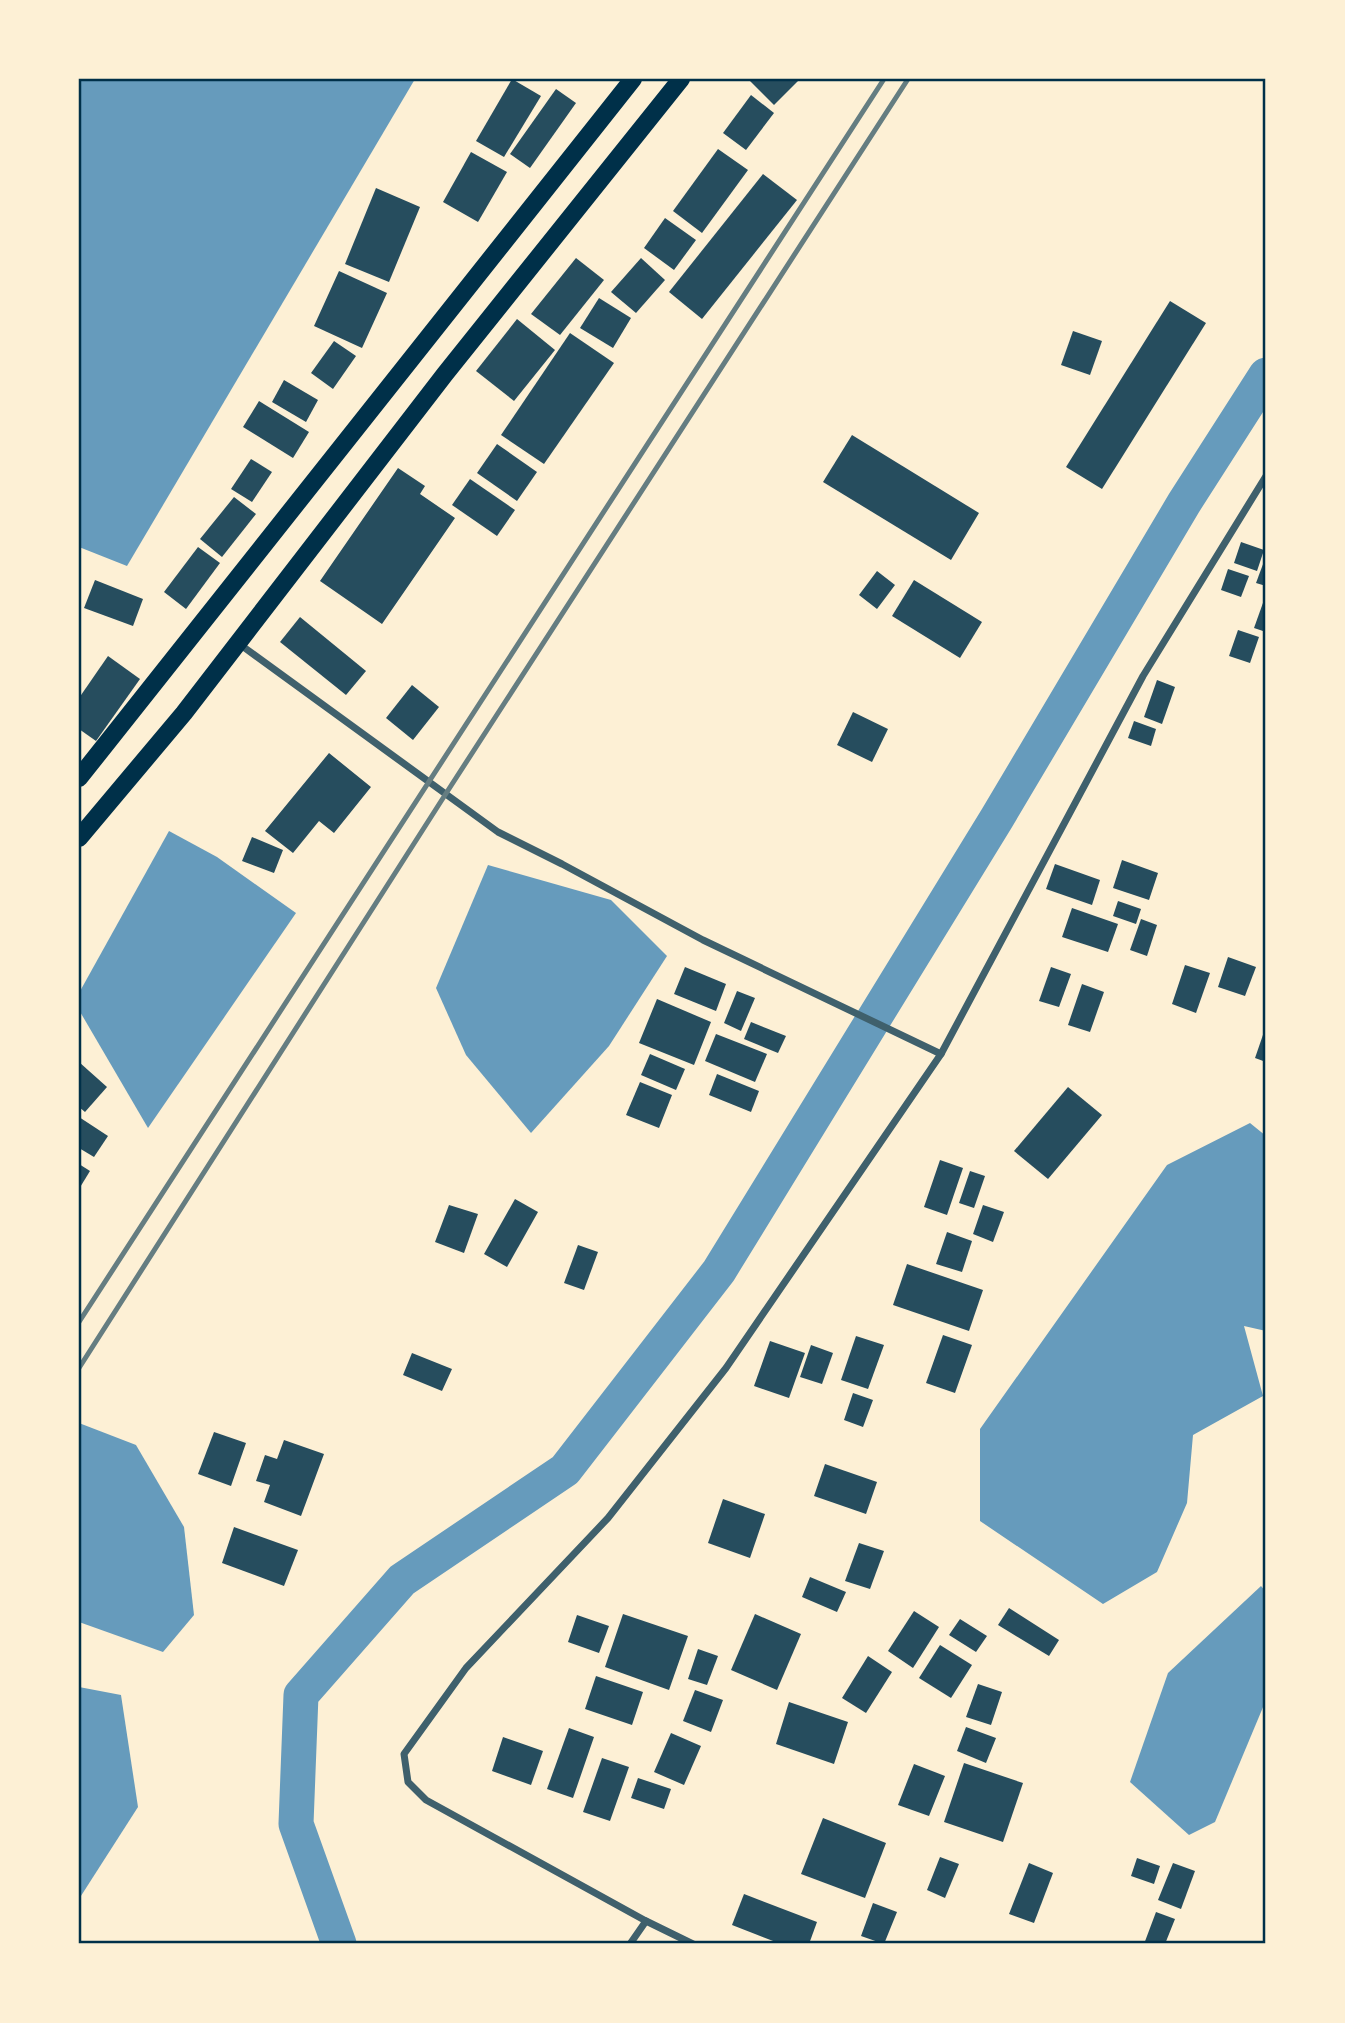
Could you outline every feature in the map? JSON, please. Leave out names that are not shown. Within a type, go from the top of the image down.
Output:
[{"type":"main road","points":[[79,778],[633,79]]},
{"type":"main road","points":[[79,838],[184,713],[445,374],[681,79]]},
{"type":"street","points":[[693,1944],[426,1800],[408,1782],[404,1754],[466,1668],[608,1518],[726,1368],[941,1054],[1143,676],[1266,476]]},
{"type":"street","points":[[238,643],[498,832],[703,940],[941,1054]]},
{"type":"street","points":[[630,1944],[646,1921]]},
{"type":"water","points":[[79,79],[415,79],[127,566],[79,547]]},
{"type":"water","points":[[169,831],[217,857],[296,913],[148,1128],[79,1010],[79,993]]},
{"type":"water","points":[[488,865],[611,900],[667,956],[609,1046],[531,1133],[466,1055],[436,988]]},
{"type":"water","points":[[1250,1123],[1266,1136],[1266,1331],[1244,1326],[1263,1396],[1193,1435],[1187,1503],[1157,1572],[1103,1604],[980,1521],[980,1429],[1167,1165]]},
{"type":"water","points":[[79,1423],[136,1445],[184,1527],[194,1615],[163,1652],[79,1622]]},
{"type":"water","points":[[1261,1586],[1266,1592],[1266,1700],[1215,1822],[1189,1835],[1130,1782],[1168,1673]]},
{"type":"water","points":[[79,1687],[121,1695],[138,1807],[79,1899]]},
{"type":"building","points":[[512,79],[541,96],[504,157],[476,141]]},
{"type":"building","points":[[748,79],[800,79],[774,105]]},
{"type":"building","points":[[556,89],[576,103],[530,168],[510,154]]},
{"type":"building","points":[[751,95],[774,113],[746,150],[723,133]]},
{"type":"building","points":[[718,149],[748,170],[702,233],[673,211]]},
{"type":"building","points":[[471,152],[507,172],[478,222],[443,202]]},
{"type":"building","points":[[763,174],[797,200],[702,319],[669,292]]},
{"type":"building","points":[[376,188],[420,207],[389,282],[345,264]]},
{"type":"building","points":[[665,218],[696,240],[674,270],[644,248]]},
{"type":"building","points":[[576,258],[604,280],[560,335],[531,314]]},
{"type":"building","points":[[641,258],[665,280],[636,313],[611,292]]},
{"type":"building","points":[[339,271],[387,293],[362,348],[314,326]]},
{"type":"building","points":[[599,298],[631,318],[613,348],[580,328]]},
{"type":"building","points":[[1170,301],[1206,323],[1102,489],[1066,467]]},
{"type":"building","points":[[517,319],[555,350],[514,401],[476,371]]},
{"type":"building","points":[[1073,331],[1102,341],[1090,375],[1061,365]]},
{"type":"building","points":[[570,333],[614,363],[544,464],[501,435]]},
{"type":"building","points":[[334,341],[356,356],[333,389],[311,373]]},
{"type":"building","points":[[284,380],[318,400],[306,422],[272,402]]},
{"type":"building","points":[[259,401],[309,432],[293,458],[243,427]]},
{"type":"building","points":[[852,435],[979,513],[951,560],[823,482]]},
{"type":"building","points":[[497,444],[537,472],[517,501],[477,473]]},
{"type":"building","points":[[251,459],[272,472],[252,502],[231,489]]},
{"type":"building","points":[[398,468],[425,486],[420,494],[455,518],[382,624],[320,581]]},
{"type":"building","points":[[470,479],[515,510],[497,536],[452,505]]},
{"type":"building","points":[[234,497],[256,514],[222,557],[200,539]]},
{"type":"building","points":[[1241,542],[1264,550],[1257,571],[1234,563]]},
{"type":"building","points":[[198,547],[220,563],[186,609],[164,592]]},
{"type":"building","points":[[1266,556],[1266,586],[1256,583]]},
{"type":"building","points":[[1228,569],[1249,576],[1241,597],[1221,590]]},
{"type":"building","points":[[877,571],[895,585],[877,609],[859,595]]},
{"type":"building","points":[[95,580],[143,599],[133,626],[84,608]]},
{"type":"building","points":[[914,580],[982,622],[960,658],[892,616]]},
{"type":"building","points":[[1264,600],[1266,601],[1266,632],[1254,628]]},
{"type":"building","points":[[300,617],[366,671],[346,695],[280,642]]},
{"type":"building","points":[[1238,630],[1259,637],[1250,663],[1229,656]]},
{"type":"building","points":[[108,656],[140,679],[96,741],[79,729],[79,698]]},
{"type":"building","points":[[1157,680],[1175,687],[1162,724],[1144,717]]},
{"type":"building","points":[[412,685],[439,707],[413,740],[386,718]]},
{"type":"building","points":[[853,712],[888,729],[872,762],[837,745]]},
{"type":"building","points":[[1134,721],[1156,729],[1151,746],[1128,738]]},
{"type":"building","points":[[329,753],[371,787],[334,833],[319,821],[293,853],[265,831]]},
{"type":"building","points":[[252,837],[283,850],[274,873],[242,861]]},
{"type":"building","points":[[1122,860],[1158,873],[1149,900],[1113,888]]},
{"type":"building","points":[[1055,864],[1100,880],[1092,905],[1046,889]]},
{"type":"building","points":[[1118,901],[1141,909],[1136,924],[1113,916]]},
{"type":"building","points":[[1072,908],[1118,924],[1108,952],[1062,937]]},
{"type":"building","points":[[1141,919],[1157,925],[1147,956],[1130,950]]},
{"type":"building","points":[[1228,957],[1256,967],[1245,996],[1218,987]]},
{"type":"building","points":[[1185,965],[1210,973],[1196,1013],[1172,1004]]},
{"type":"building","points":[[685,967],[726,984],[716,1011],[674,994]]},
{"type":"building","points":[[1051,967],[1071,974],[1059,1007],[1039,1001]]},
{"type":"building","points":[[1082,984],[1104,992],[1090,1032],[1068,1025]]},
{"type":"building","points":[[737,991],[755,998],[741,1031],[724,1023]]},
{"type":"building","points":[[657,999],[711,1022],[694,1065],[639,1043]]},
{"type":"building","points":[[751,1022],[786,1036],[778,1053],[744,1039]]},
{"type":"building","points":[[1266,1026],[1266,1062],[1255,1058]]},
{"type":"building","points":[[716,1034],[767,1054],[755,1082],[705,1061]]},
{"type":"building","points":[[650,1054],[685,1069],[676,1090],[641,1075]]},
{"type":"building","points":[[79,1062],[107,1087],[85,1112],[79,1107]]},
{"type":"building","points":[[717,1074],[759,1091],[751,1112],[709,1095]]},
{"type":"building","points":[[640,1082],[672,1095],[659,1128],[626,1115]]},
{"type":"building","points":[[1068,1087],[1102,1115],[1048,1179],[1014,1151]]},
{"type":"building","points":[[79,1117],[108,1136],[94,1157],[79,1148]]},
{"type":"building","points":[[940,1160],[963,1168],[947,1215],[924,1207]]},
{"type":"building","points":[[79,1164],[90,1171],[79,1189]]},
{"type":"building","points":[[970,1171],[985,1176],[974,1208],[959,1203]]},
{"type":"building","points":[[515,1199],[538,1212],[507,1267],[484,1254]]},
{"type":"building","points":[[449,1205],[478,1214],[464,1253],[435,1242]]},
{"type":"building","points":[[983,1205],[1004,1212],[993,1242],[973,1234]]},
{"type":"building","points":[[947,1232],[972,1241],[962,1272],[936,1264]]},
{"type":"building","points":[[578,1245],[598,1252],[584,1290],[564,1283]]},
{"type":"building","points":[[907,1264],[983,1290],[969,1331],[893,1305]]},
{"type":"building","points":[[943,1335],[972,1345],[955,1393],[926,1383]]},
{"type":"building","points":[[856,1336],[884,1345],[868,1389],[841,1380]]},
{"type":"building","points":[[770,1341],[805,1353],[789,1398],[754,1386]]},
{"type":"building","points":[[811,1345],[833,1353],[822,1384],[800,1377]]},
{"type":"building","points":[[412,1353],[452,1369],[442,1391],[403,1375]]},
{"type":"building","points":[[853,1393],[873,1400],[863,1427],[844,1420]]},
{"type":"building","points":[[214,1432],[246,1443],[231,1486],[198,1474]]},
{"type":"building","points":[[284,1440],[324,1454],[301,1516],[264,1502],[270,1485],[256,1481],[265,1455],[277,1459]]},
{"type":"building","points":[[825,1464],[877,1482],[866,1514],[814,1496]]},
{"type":"building","points":[[723,1499],[765,1514],[750,1558],[708,1543]]},
{"type":"building","points":[[234,1527],[298,1550],[284,1586],[222,1563]]},
{"type":"building","points":[[859,1543],[884,1551],[870,1589],[845,1581]]},
{"type":"building","points":[[810,1577],[846,1592],[837,1612],[802,1597]]},
{"type":"building","points":[[1009,1608],[1059,1640],[1049,1656],[998,1625]]},
{"type":"building","points":[[914,1611],[939,1627],[913,1668],[888,1651]]},
{"type":"building","points":[[623,1614],[688,1636],[669,1690],[605,1667]]},
{"type":"building","points":[[755,1614],[801,1634],[777,1690],[731,1670]]},
{"type":"building","points":[[577,1615],[609,1626],[599,1653],[568,1642]]},
{"type":"building","points":[[960,1619],[987,1636],[976,1652],[949,1635]]},
{"type":"building","points":[[940,1645],[972,1665],[951,1698],[919,1678]]},
{"type":"building","points":[[698,1649],[718,1656],[707,1685],[688,1679]]},
{"type":"building","points":[[868,1656],[892,1672],[866,1713],[842,1698]]},
{"type":"building","points":[[596,1676],[643,1692],[632,1725],[585,1709]]},
{"type":"building","points":[[978,1684],[1002,1692],[991,1725],[966,1717]]},
{"type":"building","points":[[695,1690],[723,1700],[711,1732],[683,1721]]},
{"type":"building","points":[[789,1702],[848,1722],[834,1764],[776,1744]]},
{"type":"building","points":[[966,1727],[996,1738],[986,1763],[957,1751]]},
{"type":"building","points":[[569,1728],[594,1737],[573,1798],[547,1789]]},
{"type":"building","points":[[671,1733],[701,1746],[684,1785],[654,1772]]},
{"type":"building","points":[[503,1737],[543,1751],[531,1785],[492,1771]]},
{"type":"building","points":[[602,1758],[629,1767],[610,1821],[583,1812]]},
{"type":"building","points":[[964,1763],[1023,1783],[1003,1842],[944,1822]]},
{"type":"building","points":[[914,1764],[945,1776],[929,1816],[898,1805]]},
{"type":"building","points":[[638,1778],[671,1789],[664,1809],[631,1798]]},
{"type":"building","points":[[823,1818],[886,1843],[865,1898],[801,1874]]},
{"type":"building","points":[[940,1857],[959,1864],[945,1898],[927,1890]]},
{"type":"building","points":[[1137,1858],[1160,1866],[1154,1884],[1131,1876]]},
{"type":"building","points":[[1029,1863],[1053,1873],[1034,1923],[1009,1914]]},
{"type":"building","points":[[1173,1863],[1195,1871],[1181,1909],[1158,1900]]},
{"type":"building","points":[[744,1894],[817,1922],[809,1944],[781,1944],[732,1925]]},
{"type":"building","points":[[873,1903],[897,1912],[884,1944],[861,1936]]},
{"type":"building","points":[[1156,1912],[1175,1919],[1165,1944],[1144,1944]]},
{"type":"waterway","points":[[339,1944],[296,1824],[301,1695],[402,1580],[565,1470],[719,1271],[997,818],[1184,503],[1266,375]]},
{"type":"railway","points":[[79,1322],[884,79]]},
{"type":"railway","points":[[79,1368],[445,795],[908,79]]}]
